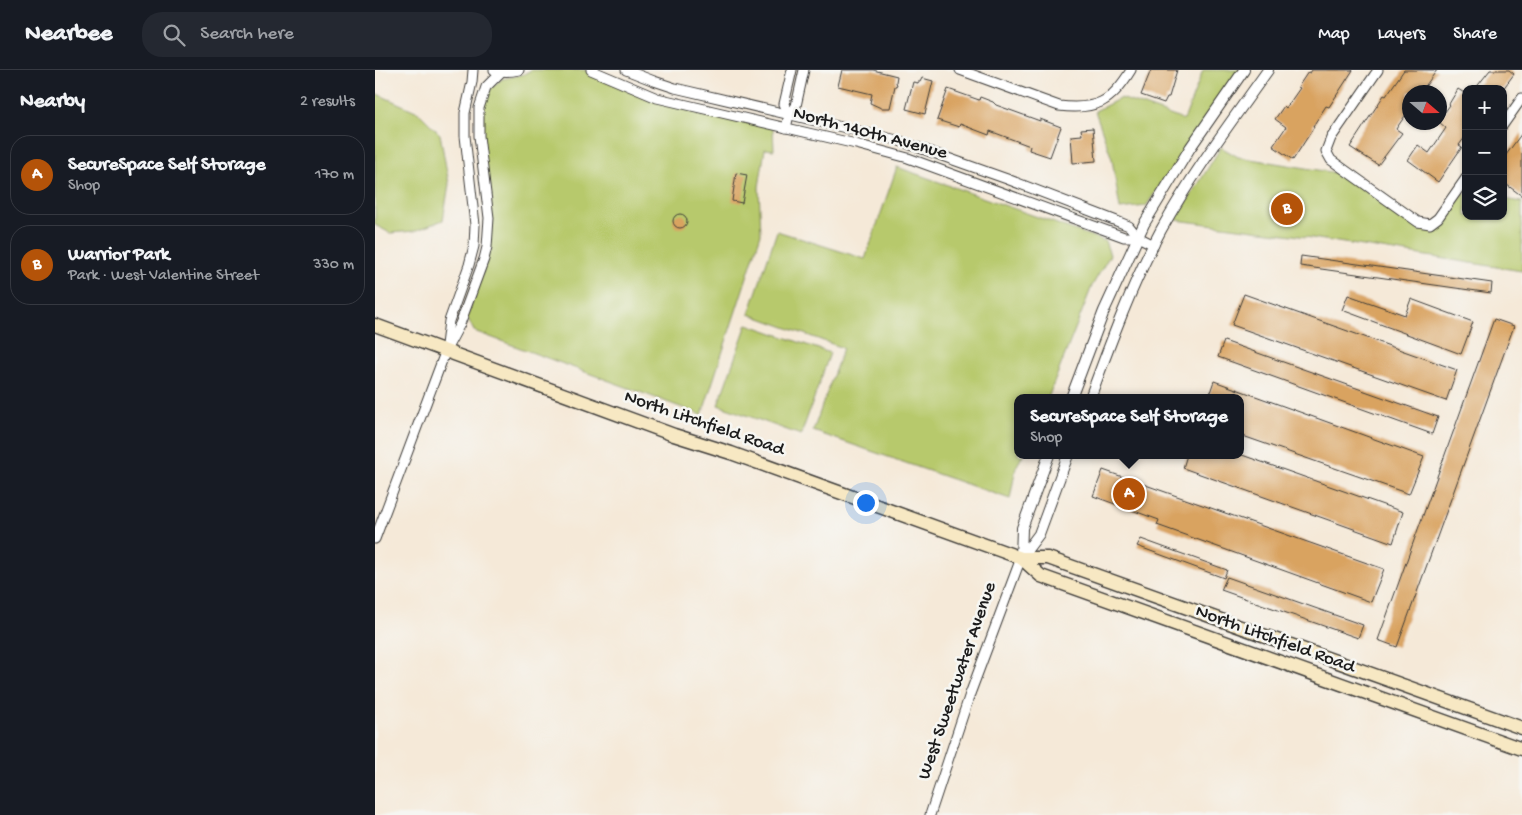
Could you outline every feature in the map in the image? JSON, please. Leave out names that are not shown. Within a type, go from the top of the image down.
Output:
[{"type":"main road","name":"North Litchfield Road","points":[[375,325],[674,435],[731,453],[1021,558],[1048,558],[1522,728]]},
{"type":"main road","name":"North Litchfield Road","points":[[1021,558],[1041,576],[1522,749]]},
{"type":"street","points":[[445,350],[449,321],[474,246],[475,225],[465,136],[465,113],[473,70]]},
{"type":"street","points":[[375,539],[445,350],[461,324],[487,247],[489,218],[479,136],[479,108],[486,87],[497,71],[513,72],[519,70]]},
{"type":"street","name":"North 140th Avenue","points":[[591,70],[657,98],[908,158],[1123,237],[1138,237]]},
{"type":"street","name":"North 140th Avenue","points":[[626,70],[675,88],[882,136],[917,146],[1129,226],[1138,237],[1154,245]]},
{"type":"street","points":[[789,115],[784,104],[792,70]]},
{"type":"street","points":[[786,128],[789,115],[796,106],[805,70]]},
{"type":"street","points":[[960,70],[985,74],[1059,106],[1075,108],[1090,107],[1110,97],[1121,86],[1131,70]]},
{"type":"street","points":[[1073,394],[1104,311],[1154,206],[1176,170],[1245,70]]},
{"type":"street","points":[[1092,394],[1120,320],[1154,245],[1205,159],[1268,70]]},
{"type":"street","points":[[1378,70],[1331,138],[1326,151],[1331,160],[1418,222],[1430,224],[1438,218],[1462,184]]},
{"type":"street","points":[[1507,119],[1522,98]]},
{"type":"street","name":"West Sweetwater Avenue","points":[[1021,558],[1022,528],[1048,459]]},
{"type":"street","name":"West Sweetwater Avenue","points":[[930,815],[970,694],[1021,558],[1039,534],[1067,459]]},
{"type":"green space","points":[[531,70],[586,70],[624,87],[773,128],[774,150],[765,149],[759,187],[761,234],[702,415],[474,331],[467,317],[488,257],[481,128],[483,104],[491,88],[502,79],[524,74]]},
{"type":"green space","points":[[1203,70],[1240,70],[1146,206],[1120,209],[1112,159],[1095,111],[1121,98],[1184,120]]},
{"type":"green space","points":[[375,93],[418,112],[440,134],[449,184],[443,220],[415,231],[390,233],[375,225]]},
{"type":"green space","points":[[1221,147],[1238,157],[1343,174],[1416,226],[1425,227],[1439,223],[1449,214],[1462,194],[1462,220],[1507,220],[1507,200],[1522,202],[1522,271],[1293,235],[1176,220]]},
{"type":"green space","points":[[897,167],[1105,241],[1110,255],[1092,286],[1050,394],[1014,394],[1014,459],[1021,459],[1016,467],[1010,499],[813,431],[843,348],[749,314],[777,231],[865,259]]},
{"type":"green space","points":[[747,324],[830,353],[801,435],[718,405]]},
{"type":"building","points":[[842,70],[873,70],[897,76],[897,85],[895,86],[890,108],[881,108],[870,103],[872,94],[838,86]]},
{"type":"building","points":[[1151,70],[1177,70],[1169,97],[1167,97],[1164,103],[1141,95]]},
{"type":"building","points":[[1312,70],[1353,70],[1329,107],[1326,106],[1293,160],[1273,146],[1286,127],[1275,119],[1284,106],[1286,108],[1300,88],[1298,87],[1308,72],[1310,73]]},
{"type":"building","points":[[1404,70],[1437,70],[1426,85],[1402,85],[1402,120],[1396,129],[1402,133],[1378,165],[1350,147],[1384,95],[1386,96]]},
{"type":"building","points":[[1490,70],[1509,70],[1514,74],[1506,85],[1478,85]]},
{"type":"building","points":[[922,78],[933,81],[925,114],[906,109],[913,82],[918,83]]},
{"type":"building","points":[[948,89],[979,100],[980,97],[996,105],[1061,127],[1050,157],[1029,150],[1030,146],[990,131],[989,135],[960,124],[959,127],[937,120]]},
{"type":"building","points":[[1458,89],[1462,92],[1462,141],[1459,145],[1462,147],[1438,182],[1408,160],[1418,145],[1429,153],[1445,130],[1447,130],[1447,109]]},
{"type":"building","points":[[1093,128],[1096,161],[1073,163],[1071,136],[1082,135],[1081,129]]},
{"type":"building","points":[[1522,133],[1522,196],[1507,185],[1507,154]]},
{"type":"building","points":[[736,173],[747,175],[742,203],[732,201]]},
{"type":"building","points":[[677,214],[683,214],[687,221],[683,228],[677,228],[673,224],[673,218]]},
{"type":"building","points":[[1301,256],[1492,283],[1491,293],[1300,266]]},
{"type":"building","points":[[1244,294],[1457,370],[1446,401],[1232,325]]},
{"type":"building","points":[[1348,295],[1405,315],[1411,299],[1473,322],[1461,354],[1342,310]]},
{"type":"building","points":[[1494,319],[1514,326],[1397,647],[1378,640]]},
{"type":"building","points":[[1224,341],[1438,417],[1432,434],[1218,357]]},
{"type":"building","points":[[1214,381],[1424,457],[1409,494],[1244,436],[1244,394],[1209,394]]},
{"type":"building","points":[[1244,456],[1403,512],[1393,543],[1183,468],[1186,459],[1244,459]]},
{"type":"building","points":[[1103,470],[1384,569],[1371,602],[1157,525],[1159,520],[1093,496]]},
{"type":"building","points":[[1141,539],[1227,570],[1224,578],[1137,546]]},
{"type":"building","points":[[1227,577],[1363,625],[1358,638],[1221,590]]},
{"type":"place","name":"Warrior Park","points":[[1287,209]]},
{"type":"place","name":"SecureSpace Self Storage","points":[[1129,494]]}]
